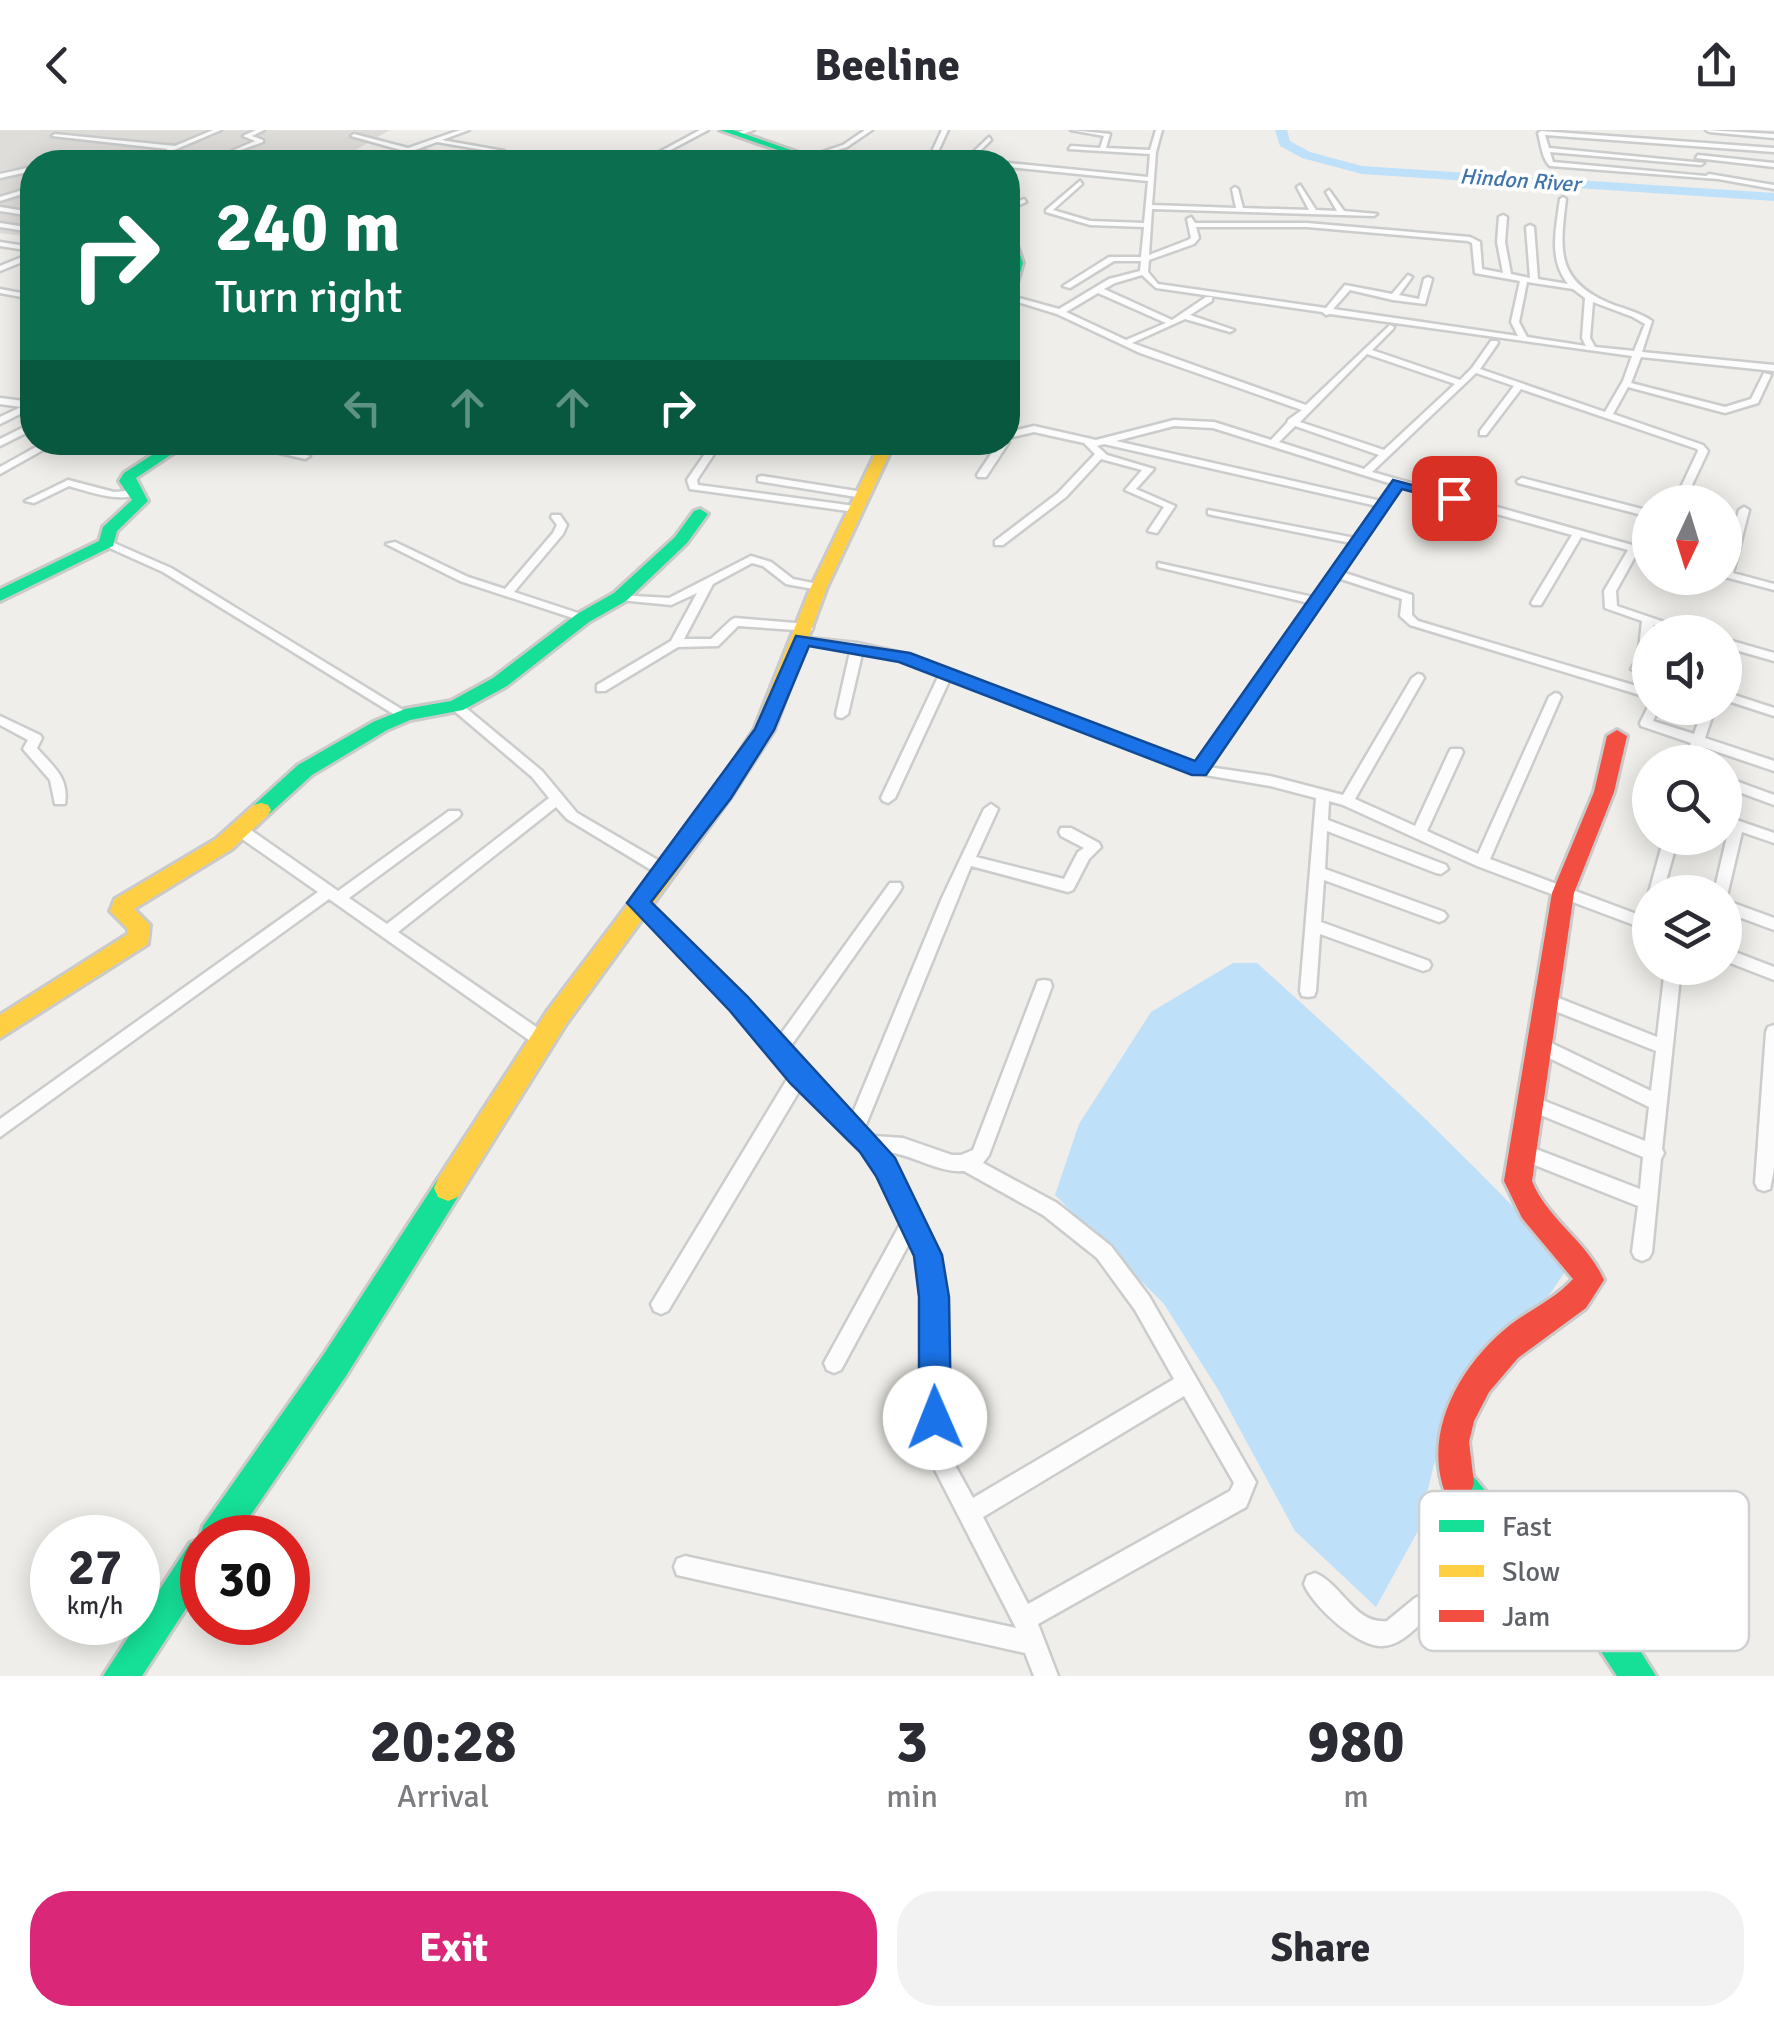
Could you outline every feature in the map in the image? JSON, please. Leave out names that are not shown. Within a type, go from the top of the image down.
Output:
[{"type":"street","points":[[171,150],[218,130]]},
{"type":"street","points":[[239,150],[261,141],[246,136],[260,130]]},
{"type":"street","points":[[306,134],[314,130]]},
{"type":"street","points":[[354,136],[412,150],[466,130]]},
{"type":"street","points":[[666,150],[704,130]]},
{"type":"street","points":[[836,150],[870,130]]},
{"type":"street","points":[[1159,130],[1153,152],[1150,225],[1144,258],[1144,272],[1156,286],[1636,358],[1772,373],[1755,401],[1731,410],[1624,384]]},
{"type":"street","points":[[1710,130],[1773,150]]},
{"type":"street","points":[[366,131],[427,146]]},
{"type":"street","points":[[737,131],[787,150]]},
{"type":"street","points":[[1102,150],[1108,135],[1074,133],[1069,150],[1153,152]]},
{"type":"street","points":[[1698,158],[1542,133],[1550,164],[1774,187]]},
{"type":"street","points":[[1715,179],[1684,134],[1773,150]]},
{"type":"street","points":[[54,136],[176,148]]},
{"type":"street","points":[[978,150],[989,138]]},
{"type":"street","points":[[439,142],[493,150]]},
{"type":"street","points":[[1544,147],[1698,158],[1773,150]]},
{"type":"street","points":[[1544,147],[1698,158],[1773,150]]},
{"type":"street","points":[[1056,171],[1061,162]]},
{"type":"street","points":[[1020,167],[1152,179]]},
{"type":"street","points":[[1020,176],[1052,180]]},
{"type":"street","points":[[1080,184],[1048,212],[1090,223],[1150,225]]},
{"type":"street","points":[[1300,187],[1314,212]]},
{"type":"street","points":[[1235,189],[1240,210]]},
{"type":"street","points":[[1329,192],[1342,213]]},
{"type":"street","points":[[0,200],[20,193]]},
{"type":"street","points":[[16,194],[20,196]]},
{"type":"street","points":[[1066,286],[1112,259],[1144,258],[1194,240],[1195,198]]},
{"type":"street","points":[[1564,200],[1557,245],[1559,262],[1571,287]]},
{"type":"street","points":[[1020,203],[1024,201]]},
{"type":"street","points":[[1150,207],[1374,214]]},
{"type":"street","points":[[1262,211],[1266,226]]},
{"type":"street","points":[[1503,218],[1501,242],[1508,277]]},
{"type":"street","points":[[1192,225],[1470,239],[1476,242],[1478,271],[1571,287],[1589,298],[1645,318],[1648,322],[1636,358],[1607,416]]},
{"type":"street","points":[[1521,340],[1516,322],[1529,280],[1530,227]]},
{"type":"street","points":[[0,269],[20,259]]},
{"type":"street","points":[[14,263],[20,264]]},
{"type":"street","points":[[1060,312],[1128,274],[1144,272]]},
{"type":"street","points":[[1393,298],[1408,277]]},
{"type":"street","points":[[1326,313],[1344,288],[1422,302],[1428,279]]},
{"type":"street","points":[[1099,290],[1172,323]]},
{"type":"street","points":[[1188,292],[1209,299],[1494,343],[1521,340]]},
{"type":"street","points":[[1589,298],[1586,338],[1592,349]]},
{"type":"street","points":[[1020,299],[1060,312],[1213,378],[1306,408]]},
{"type":"street","points":[[1126,342],[1172,323],[1209,299]]},
{"type":"street","points":[[1185,316],[1230,330]]},
{"type":"street","points":[[1272,444],[1390,327]]},
{"type":"street","points":[[1365,473],[1475,370],[1494,343]]},
{"type":"street","points":[[1366,352],[1462,382]]},
{"type":"street","points":[[1475,370],[1704,451],[1688,485]]},
{"type":"street","points":[[1483,433],[1518,386]]},
{"type":"street","points":[[1291,422],[1386,454]]},
{"type":"street","points":[[1020,432],[1034,429],[1088,443],[1162,425],[1220,426],[1398,483],[1632,548]]},
{"type":"street","points":[[1104,442],[1382,504]]},
{"type":"street","points":[[1088,443],[1100,455],[1148,468],[1130,490],[1170,506],[1153,531]]},
{"type":"street","points":[[0,471],[29,455]]},
{"type":"street","points":[[30,500],[68,483],[118,496],[168,455]]},
{"type":"street","points":[[708,455],[692,480],[694,486],[859,502]]},
{"type":"street","points":[[231,1515],[335,1364],[542,1040],[764,730],[805,634],[819,587],[882,455]]},
{"type":"street","points":[[982,476],[996,455]]},
{"type":"street","points":[[999,544],[1062,495],[1100,455]]},
{"type":"street","points":[[762,479],[859,502]]},
{"type":"street","points":[[1522,480],[1632,509]]},
{"type":"street","points":[[1199,770],[1398,483]]},
{"type":"street","points":[[108,542],[109,530],[136,508],[132,487]]},
{"type":"street","points":[[1742,517],[1744,510]]},
{"type":"street","points":[[1212,512],[1355,541]]},
{"type":"street","points":[[0,1028],[134,943],[143,932],[121,912],[124,905],[208,856],[305,770],[405,716],[456,706],[500,682],[583,618],[620,597],[681,540],[700,514]]},
{"type":"street","points":[[508,592],[558,534],[562,525],[556,518]]},
{"type":"street","points":[[1537,603],[1578,533]]},
{"type":"street","points":[[0,596],[108,542]]},
{"type":"street","points":[[108,542],[167,570],[405,716]]},
{"type":"street","points":[[391,544],[464,579],[583,618]]},
{"type":"street","points":[[1632,553],[1608,603],[1611,608],[1632,615]]},
{"type":"street","points":[[620,597],[660,603],[708,584],[751,559],[767,564],[790,582],[819,587]]},
{"type":"street","points":[[1162,566],[1317,601]]},
{"type":"street","points":[[1338,574],[1408,597],[1406,616],[1414,623],[1632,689]]},
{"type":"street","points":[[1742,579],[1774,588]]},
{"type":"street","points":[[602,688],[676,643],[708,584]]},
{"type":"street","points":[[676,643],[714,643],[742,621],[947,672],[1199,770],[1347,801],[1482,862],[1632,915]]},
{"type":"street","points":[[842,714],[858,647]]},
{"type":"street","points":[[1742,648],[1774,657]]},
{"type":"street","points":[[888,798],[947,672]]},
{"type":"street","points":[[1347,801],[1418,678]]},
{"type":"street","points":[[1482,862],[1555,697]]},
{"type":"street","points":[[1742,702],[1774,712]]},
{"type":"street","points":[[456,706],[537,774],[572,816],[616,846],[664,870]]},
{"type":"street","points":[[0,720],[35,738],[30,750],[57,779],[60,800]]},
{"type":"street","points":[[1652,725],[1774,766]]},
{"type":"street","points":[[1697,745],[1704,725]]},
{"type":"street","points":[[1459,1491],[1453,1470],[1455,1426],[1470,1392],[1510,1345],[1570,1306],[1589,1280],[1576,1252],[1526,1205],[1518,1181],[1563,893],[1604,792],[1617,736]]},
{"type":"street","points":[[1420,831],[1456,752]]},
{"type":"street","points":[[1742,788],[1774,800]]},
{"type":"street","points":[[1308,991],[1323,794]]},
{"type":"street","points":[[386,933],[558,798]]},
{"type":"street","points":[[862,1136],[991,809]]},
{"type":"street","points":[[0,1129],[454,814]]},
{"type":"street","points":[[1321,824],[1442,869]]},
{"type":"street","points":[[1742,827],[1774,838]]},
{"type":"street","points":[[240,830],[542,1040]]},
{"type":"street","points":[[968,860],[1068,886],[1083,856],[1094,848],[1066,832]]},
{"type":"street","points":[[1318,872],[1439,916]]},
{"type":"street","points":[[778,1051],[895,886]]},
{"type":"street","points":[[638,903],[862,1136],[913,1219],[928,1255],[934,1297],[938,1444],[946,1470],[972,1512],[1024,1619],[1046,1676]]},
{"type":"street","points":[[1742,912],[1774,924]]},
{"type":"street","points":[[1314,926],[1422,965]]},
{"type":"street","points":[[1742,961],[1774,974]]},
{"type":"street","points":[[1642,1252],[1671,985]]},
{"type":"street","points":[[862,1136],[906,1146],[954,1166],[969,1164],[980,1156],[1044,986]]},
{"type":"street","points":[[1546,1000],[1663,1047]]},
{"type":"street","points":[[1764,1183],[1773,1044]]},
{"type":"street","points":[[1539,1045],[1658,1103]]},
{"type":"street","points":[[661,1304],[800,1075]]},
{"type":"street","points":[[1532,1104],[1655,1153]]},
{"type":"street","points":[[1522,1152],[1648,1201]]},
{"type":"street","points":[[969,1164],[1050,1209],[1104,1252],[1142,1303],[1242,1474],[1242,1495],[1024,1619]]},
{"type":"street","points":[[834,1364],[913,1219]]},
{"type":"street","points":[[972,1512],[1188,1382]]},
{"type":"street","points":[[685,1567],[1032,1644]]},
{"type":"street","points":[[1315,1584],[1365,1630],[1377,1635],[1391,1634],[1419,1611]]},
{"type":"street","points":[[121,1676],[180,1589]]},
{"type":"street","points":[[1621,1651],[1638,1676]]},
{"type":"shaded area","points":[[0,130],[390,130],[356,150],[20,150],[20,236],[0,233]]},
{"type":"water","points":[[1233,963],[1257,963],[1416,1110],[1569,1266],[1434,1464],[1428,1491],[1419,1491],[1418,1531],[1376,1607],[1295,1531],[1219,1391],[1164,1304],[1055,1195],[1079,1124],[1151,1012]]},
{"type":"waterway","name":"Hindon River","points":[[1281,130],[1284,143],[1306,155],[1362,170],[1774,197]]},
{"type":"traffic: fast","points":[[724,130],[784,150]]},
{"type":"traffic: fast","points":[[0,596],[107,543],[109,530],[140,501],[127,481],[129,476],[162,455]]},
{"type":"traffic: fast","points":[[261,810],[305,770],[380,726],[405,715],[456,706],[500,682],[583,618],[620,597],[681,540],[700,514]]},
{"type":"traffic: fast","points":[[231,1515],[335,1365],[448,1188]]},
{"type":"traffic: fast","points":[[1458,1483],[1465,1491]]},
{"type":"traffic: fast","points":[[121,1676],[180,1588]]},
{"type":"traffic: fast","points":[[1621,1651],[1638,1676]]},
{"type":"traffic: slow","points":[[448,1188],[557,1017],[723,793],[764,730],[819,587],[882,455]]},
{"type":"traffic: slow","points":[[0,1028],[140,938],[139,925],[121,911],[123,905],[224,844],[261,810]]},
{"type":"traffic: jam","points":[[1458,1483],[1453,1442],[1458,1421],[1478,1381],[1507,1347],[1568,1305],[1589,1280],[1582,1266],[1532,1209],[1518,1181],[1563,893],[1604,792],[1617,736]]},
{"type":"route","points":[[935,1418],[934,1297],[928,1255],[886,1167],[870,1144],[638,903],[723,792],[764,730],[803,640],[904,657],[1020,698],[1199,770],[1398,483],[1454,498]]}]
